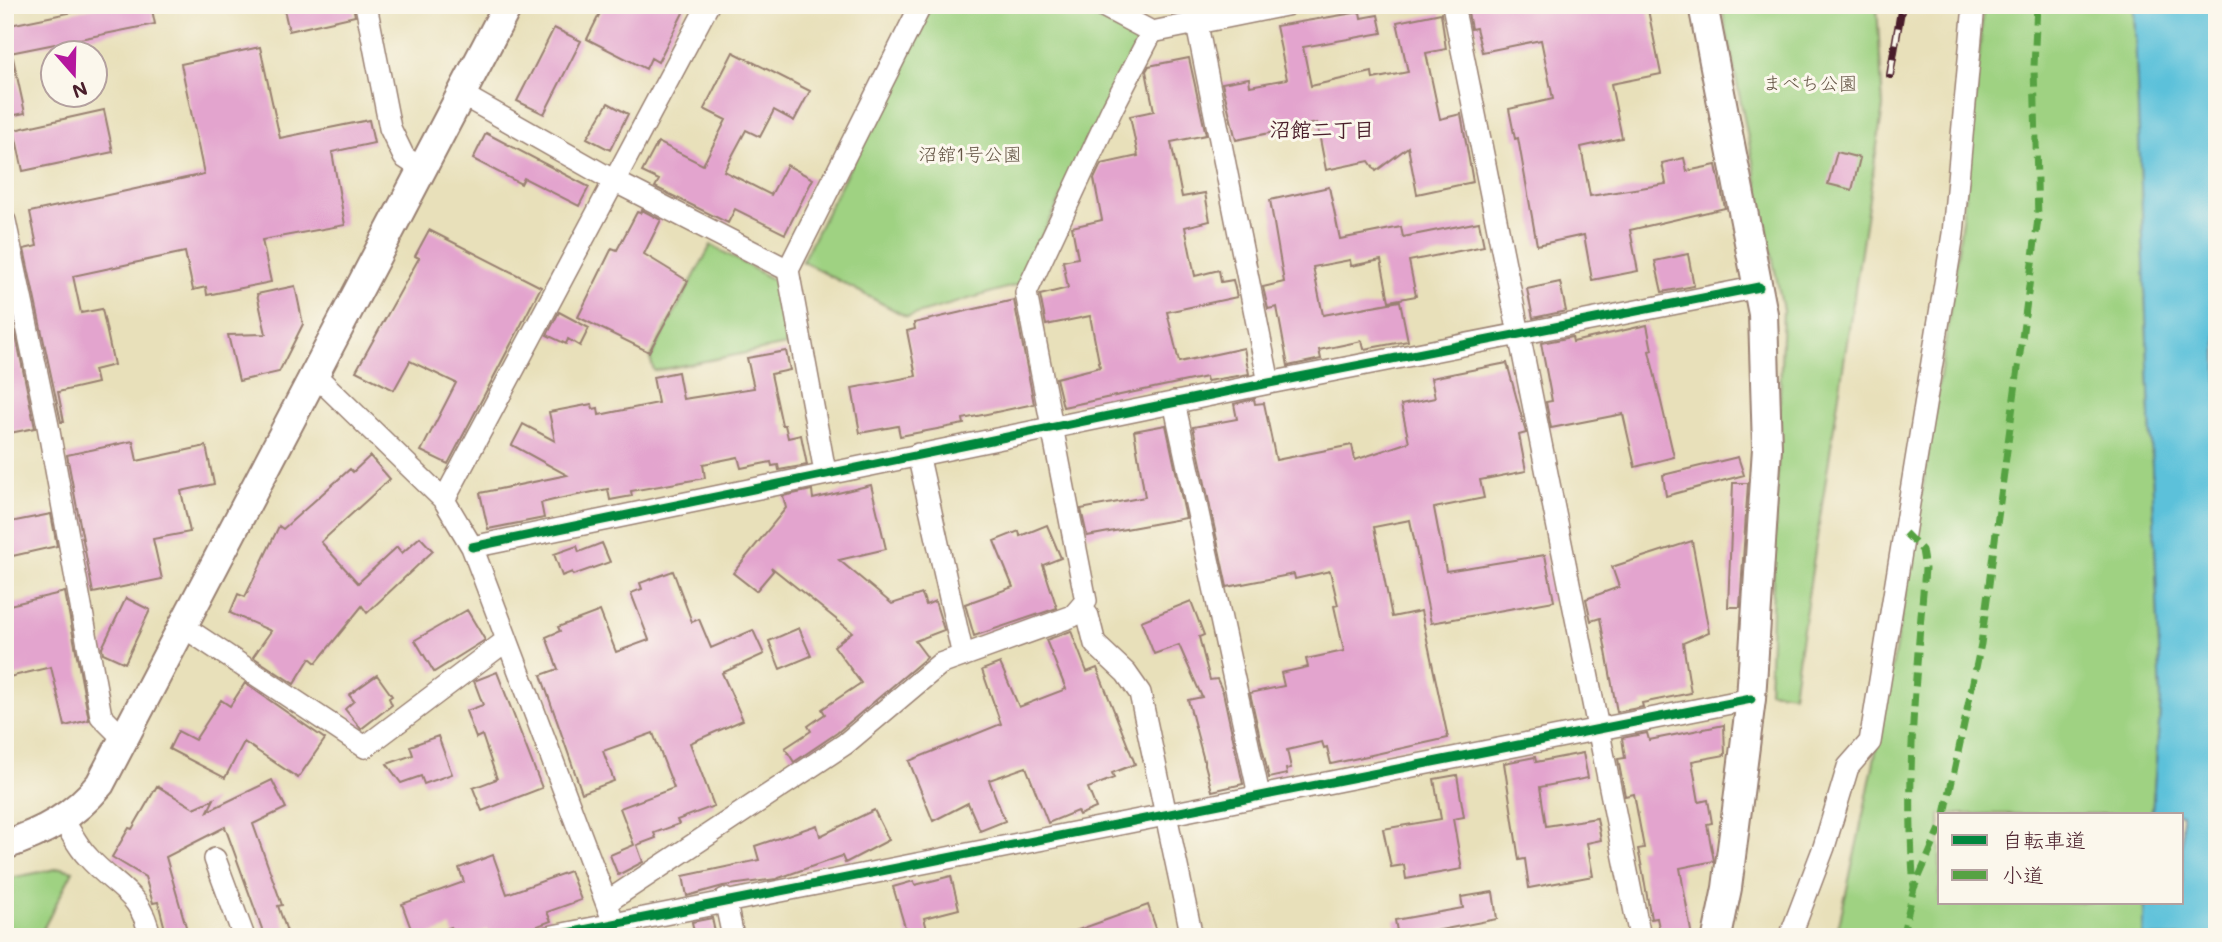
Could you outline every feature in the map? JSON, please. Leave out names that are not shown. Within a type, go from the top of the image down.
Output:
[{"type":"street","points":[[366,5],[390,128],[404,157],[422,169]]},
{"type":"street","points":[[5,845],[63,820],[83,806],[100,784],[508,5]]},
{"type":"street","points":[[444,500],[708,5]]},
{"type":"street","points":[[825,472],[788,270],[922,5]]},
{"type":"street","points":[[1101,5],[1153,32]]},
{"type":"street","points":[[607,902],[845,744],[940,664],[1073,616],[1086,601],[1026,293],[1113,107],[1153,32],[1194,14],[1286,5]]},
{"type":"street","points":[[1453,5],[1517,335],[1640,937]]},
{"type":"street","points":[[1703,5],[1763,314],[1767,448],[1751,699],[1727,888],[1717,937]]},
{"type":"street","points":[[1790,937],[1824,847],[1848,767],[1870,742],[1953,234],[1974,5]]},
{"type":"street","points":[[1194,14],[1269,383]]},
{"type":"street","points":[[461,94],[616,181],[788,270]]},
{"type":"street","points":[[5,220],[48,426],[101,716],[124,739]]},
{"type":"street","points":[[472,547],[825,472],[1759,287]]},
{"type":"street","points":[[315,374],[444,500],[472,547],[613,923]]},
{"type":"street","points":[[1174,402],[1259,795]]},
{"type":"street","points":[[918,454],[963,656]]},
{"type":"street","points":[[1080,607],[1088,615],[1096,644],[1126,673],[1140,693],[1192,937]]},
{"type":"street","points":[[184,627],[365,747],[507,640]]},
{"type":"street","points":[[548,937],[1596,727],[1751,699]]},
{"type":"street","points":[[63,820],[88,858],[123,886],[139,907],[147,918],[150,937]]},
{"type":"street","points":[[215,859],[244,937]]},
{"type":"street","points":[[725,900],[733,937]]},
{"type":"green space","name":"沼舘1号公園","points":[[932,5],[1071,5],[1133,37],[1138,47],[1017,285],[907,317],[802,261]]},
{"type":"green space","name":"まべち公園","points":[[1721,5],[1877,5],[1883,107],[1793,694],[1769,691],[1783,310]]},
{"type":"green space","points":[[1983,5],[2134,5],[2161,699],[2152,813],[1938,813],[1938,904],[2145,904],[2143,937],[1836,937],[1877,744],[1923,486],[1963,214]]},
{"type":"green space","points":[[711,245],[775,281],[787,345],[654,371],[650,358]]},
{"type":"green space","points":[[61,868],[73,871],[39,937],[5,937],[5,879]]},
{"type":"water","points":[[2134,5],[2217,5],[2217,937],[2143,937],[2145,904],[2184,904],[2184,813],[2152,813],[2161,699]]},
{"type":"building","points":[[107,5],[151,5],[155,24],[85,38],[38,38],[38,47],[5,54],[5,26]]},
{"type":"building","points":[[283,5],[353,5],[355,16],[289,31]]},
{"type":"building","points":[[604,5],[687,5],[658,62],[651,58],[646,69],[587,39]]},
{"type":"building","points":[[1647,5],[1661,74],[1611,84],[1622,138],[1581,147],[1590,196],[1666,184],[1662,163],[1684,158],[1687,171],[1716,165],[1725,208],[1630,230],[1638,271],[1592,280],[1584,235],[1537,245],[1518,138],[1515,139],[1509,109],[1553,99],[1541,40],[1482,52],[1476,28],[1471,29],[1467,7]]},
{"type":"building","points":[[1360,12],[1361,18],[1378,15],[1382,33],[1303,47],[1311,86],[1372,72],[1373,79],[1408,72],[1397,22],[1441,13],[1446,49],[1426,53],[1440,119],[1461,114],[1473,182],[1417,194],[1408,147],[1376,171],[1369,161],[1326,170],[1317,123],[1236,140],[1222,83],[1249,78],[1250,86],[1287,79],[1276,26]]},
{"type":"building","points":[[554,28],[581,41],[544,114],[517,101]]},
{"type":"building","points":[[260,47],[280,138],[369,120],[374,143],[332,152],[345,225],[262,240],[271,282],[207,295],[206,287],[193,290],[185,252],[73,276],[81,313],[102,309],[114,365],[94,370],[97,383],[58,392],[64,422],[61,422],[24,249],[37,246],[30,212],[204,174],[181,64]]},
{"type":"building","points":[[733,52],[810,91],[794,121],[774,110],[760,137],[746,130],[724,171],[771,195],[787,165],[813,179],[785,234],[735,209],[728,223],[655,187],[659,180],[642,172],[658,142],[703,165],[726,120],[704,109]]},
{"type":"building","points":[[13,58],[25,113],[5,117],[5,59]]},
{"type":"building","points":[[1189,58],[1206,135],[1171,142],[1182,197],[1205,193],[1210,221],[1185,227],[1195,276],[1219,270],[1221,282],[1233,280],[1237,297],[1167,312],[1179,362],[1244,348],[1249,374],[1207,381],[1206,377],[1063,407],[1056,378],[1100,367],[1090,316],[1046,325],[1040,295],[1068,288],[1063,261],[1078,258],[1072,227],[1102,220],[1094,179],[1101,164],[1138,156],[1130,116],[1154,111],[1146,71],[1149,66]]},
{"type":"building","points":[[608,103],[628,114],[610,150],[587,138]]},
{"type":"building","points":[[104,110],[113,152],[23,171],[14,130]]},
{"type":"building","points":[[486,133],[589,187],[579,206],[524,178],[521,184],[473,159]]},
{"type":"building","points":[[1837,152],[1860,158],[1852,190],[1828,184]]},
{"type":"building","points":[[1329,187],[1340,239],[1401,227],[1403,237],[1479,222],[1484,246],[1409,261],[1416,296],[1389,301],[1381,260],[1351,266],[1350,260],[1313,267],[1323,315],[1400,301],[1408,341],[1364,349],[1362,341],[1319,350],[1321,359],[1288,366],[1277,307],[1268,309],[1263,287],[1284,282],[1270,200]]},
{"type":"building","points":[[642,210],[661,220],[644,254],[688,281],[649,352],[578,317],[612,248],[617,250],[637,212]]},
{"type":"building","points":[[429,230],[541,287],[448,464],[421,451],[456,383],[410,361],[394,390],[356,371],[419,258],[415,256]]},
{"type":"building","points":[[1688,254],[1694,286],[1662,292],[1655,261]]},
{"type":"building","points":[[1560,282],[1566,311],[1533,318],[1527,289]]},
{"type":"building","points":[[295,286],[303,324],[279,372],[239,381],[228,335],[266,334],[257,294]]},
{"type":"building","points":[[1014,300],[1034,404],[963,419],[964,424],[900,436],[898,426],[860,433],[852,388],[916,376],[907,331],[915,329],[914,323]]},
{"type":"building","points":[[559,312],[589,328],[580,346],[568,339],[566,344],[547,335]]},
{"type":"building","points":[[1647,325],[1652,350],[1649,351],[1674,457],[1635,467],[1623,414],[1551,428],[1546,402],[1552,401],[1541,343],[1572,337],[1573,342]]},
{"type":"building","points":[[15,331],[35,428],[5,434],[5,333]]},
{"type":"building","points":[[786,351],[790,370],[771,374],[782,425],[785,425],[788,438],[801,435],[807,465],[779,470],[778,465],[772,466],[771,462],[741,468],[738,457],[703,464],[705,478],[631,491],[632,496],[610,500],[608,489],[558,499],[541,503],[544,518],[488,529],[480,493],[567,475],[512,445],[523,424],[555,441],[549,412],[592,404],[593,409],[598,408],[599,415],[658,403],[653,377],[678,372],[683,399],[754,388],[747,358]]},
{"type":"building","points":[[1507,363],[1526,433],[1519,435],[1526,471],[1480,480],[1484,498],[1434,508],[1446,571],[1545,555],[1554,601],[1431,623],[1410,520],[1374,527],[1392,617],[1421,611],[1448,738],[1331,764],[1327,747],[1324,748],[1322,742],[1287,750],[1291,768],[1286,769],[1287,774],[1269,778],[1250,693],[1284,686],[1281,673],[1308,667],[1306,659],[1344,651],[1334,606],[1338,605],[1330,571],[1295,579],[1294,574],[1227,587],[1193,427],[1237,419],[1234,404],[1254,399],[1255,404],[1264,403],[1276,460],[1352,445],[1355,460],[1409,442],[1401,405],[1435,398],[1431,378]]},
{"type":"building","points":[[1166,425],[1186,518],[1087,536],[1081,509],[1145,497],[1134,431]]},
{"type":"building","points":[[133,441],[137,461],[206,446],[214,484],[181,491],[190,532],[153,539],[162,579],[93,593],[67,455]]},
{"type":"building","points":[[370,456],[390,479],[321,542],[358,583],[397,547],[402,553],[420,537],[433,551],[367,613],[362,606],[316,663],[310,658],[294,684],[253,657],[271,631],[230,613],[238,594],[245,597],[279,526],[283,529],[350,469],[353,472]]},
{"type":"building","points":[[1738,457],[1744,475],[1666,496],[1663,475]]},
{"type":"building","points":[[1733,483],[1748,483],[1740,607],[1728,607]]},
{"type":"building","points":[[871,485],[886,549],[839,560],[892,604],[922,594],[926,605],[935,601],[944,630],[915,641],[927,657],[837,733],[794,762],[785,748],[811,731],[808,726],[825,714],[822,709],[861,683],[834,646],[852,632],[771,567],[773,571],[756,591],[733,573],[786,508],[783,496],[812,490],[813,499]]},
{"type":"building","points":[[51,514],[57,546],[8,557],[5,523]]},
{"type":"building","points":[[1047,525],[1061,558],[1043,565],[1057,608],[974,636],[965,604],[1013,587],[994,541],[1019,531],[1020,536]]},
{"type":"building","points":[[1692,541],[1709,632],[1683,643],[1691,693],[1642,703],[1643,707],[1617,712],[1600,618],[1591,621],[1586,599],[1619,587],[1612,567]]},
{"type":"building","points":[[602,543],[610,562],[573,575],[572,572],[562,576],[554,554],[577,546],[579,552]]},
{"type":"building","points":[[673,571],[692,622],[699,619],[711,648],[753,630],[764,654],[722,673],[743,720],[690,743],[714,806],[677,820],[679,824],[654,833],[656,838],[637,845],[643,862],[618,875],[610,855],[634,845],[620,808],[674,788],[653,733],[603,751],[614,781],[582,793],[541,675],[558,669],[546,637],[560,631],[558,627],[600,611],[616,652],[649,640],[631,593],[642,589],[640,583]]},
{"type":"building","points":[[65,592],[89,720],[65,726],[51,667],[5,678],[5,606]]},
{"type":"building","points":[[126,598],[150,610],[125,663],[103,653],[102,648]]},
{"type":"building","points":[[1191,601],[1204,635],[1199,637],[1210,680],[1217,679],[1223,692],[1243,784],[1212,791],[1188,700],[1202,697],[1179,645],[1154,654],[1141,621]]},
{"type":"building","points":[[467,610],[485,640],[434,672],[415,640]]},
{"type":"building","points":[[799,628],[811,656],[780,669],[769,641]]},
{"type":"building","points":[[1071,631],[1087,672],[1097,668],[1135,764],[1112,773],[1114,778],[1088,788],[1096,808],[1079,815],[1077,811],[1048,823],[1026,767],[989,780],[1005,821],[980,831],[968,803],[933,821],[909,761],[1001,724],[982,670],[1000,663],[1019,707],[1066,689],[1046,640]]},
{"type":"building","points":[[497,672],[542,788],[482,811],[473,788],[497,779],[482,735],[476,738],[466,711],[483,705],[474,681]]},
{"type":"building","points":[[377,675],[392,696],[389,698],[392,705],[361,729],[345,709],[354,701],[349,695]]},
{"type":"building","points":[[245,683],[325,739],[298,778],[244,742],[225,778],[169,749],[178,731],[195,740],[221,700],[230,706]]},
{"type":"building","points":[[1724,725],[1725,755],[1692,761],[1699,802],[1708,800],[1712,823],[1707,824],[1714,861],[1680,868],[1692,937],[1661,937],[1657,918],[1651,919],[1638,849],[1644,848],[1634,794],[1625,796],[1618,759],[1625,758],[1622,738],[1647,733],[1649,740]]},
{"type":"building","points":[[438,736],[452,774],[424,784],[421,776],[401,783],[387,764],[413,755],[410,746]]},
{"type":"building","points":[[1583,753],[1588,778],[1540,787],[1546,826],[1597,818],[1601,840],[1587,843],[1593,876],[1529,888],[1525,859],[1519,860],[1504,763],[1535,757],[1536,762]]},
{"type":"building","points":[[1457,775],[1464,817],[1453,819],[1462,869],[1406,879],[1404,865],[1391,867],[1383,829],[1441,819],[1434,779]]},
{"type":"building","points":[[272,780],[286,808],[253,824],[282,905],[278,906],[289,937],[265,937],[225,827],[166,857],[189,937],[167,937],[158,902],[153,903],[145,877],[112,857],[157,786],[194,808],[214,799],[208,811]]},
{"type":"building","points":[[874,810],[889,840],[845,863],[842,856],[776,879],[723,886],[687,896],[683,876],[759,860],[755,846],[817,825],[820,836]]},
{"type":"building","points":[[493,855],[507,894],[570,871],[581,900],[547,912],[551,921],[514,935],[512,928],[491,936],[488,929],[467,937],[454,937],[451,927],[425,937],[414,937],[402,904],[464,882],[459,868]]},
{"type":"building","points":[[951,876],[959,909],[924,918],[929,937],[908,937],[893,887],[914,881],[915,885]]},
{"type":"building","points":[[1493,892],[1497,919],[1435,931],[1436,935],[1425,937],[1398,937],[1395,920],[1463,908],[1461,897]]},
{"type":"building","points":[[1148,905],[1159,937],[1067,937],[1067,934]]},
{"type":"building","points":[[712,918],[716,937],[695,937],[692,922]]},
{"type":"railway","points":[[1890,75],[1902,5]]},
{"type":"marked path","points":[[1945,813],[1981,644],[2038,219],[2034,67],[2037,5]]},
{"type":"marked path","points":[[1905,533],[1922,550],[1925,569],[1911,768],[1914,888]]},
{"type":"marked path","points":[[1902,937],[1914,888],[1938,834]]},
{"type":"cycle path","points":[[472,547],[1269,383],[1759,287]]},
{"type":"cycle path","points":[[548,937],[1751,699]]},
{"type":"district","name":"沼館二丁目","points":[[1322,130]]}]
